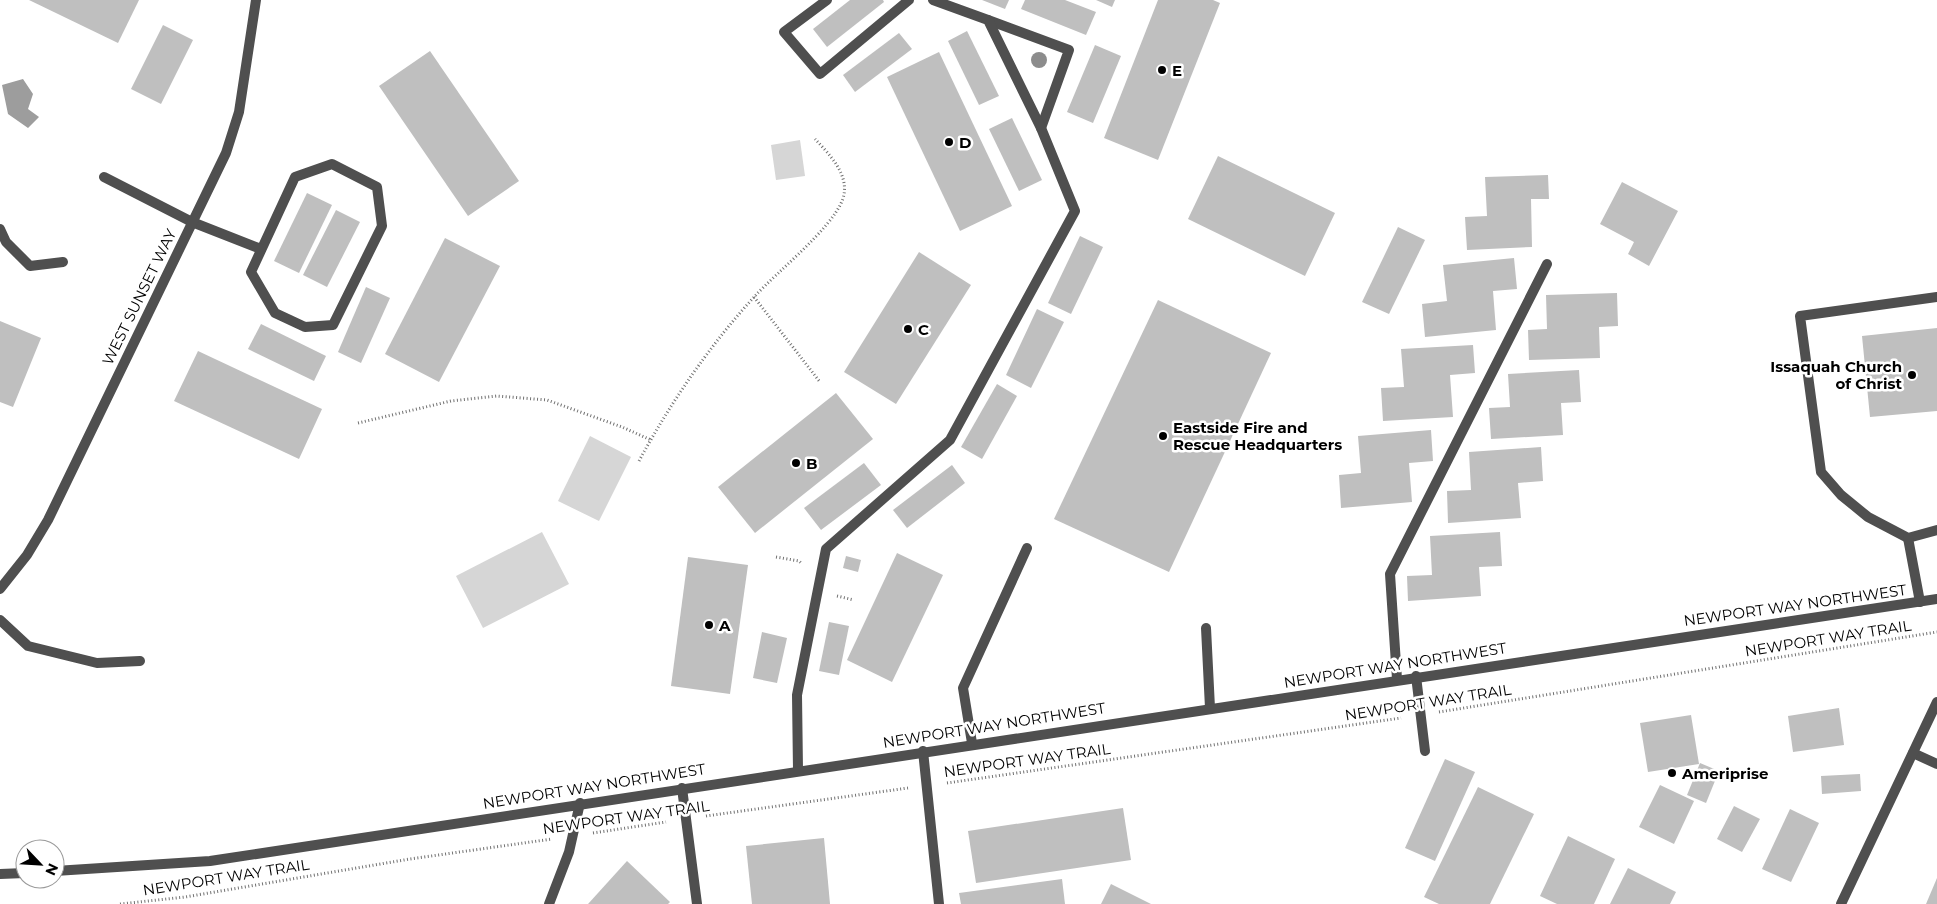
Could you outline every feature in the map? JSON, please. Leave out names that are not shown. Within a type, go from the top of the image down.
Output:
[{"type":"street","name":"WEST SUNSET WAY","points":[[0,589],[27,555],[48,520],[226,153],[239,112],[256,0]]},
{"type":"street","points":[[827,0],[784,32],[820,74],[909,0]]},
{"type":"street","points":[[933,0],[1070,50],[1040,128]]},
{"type":"street","points":[[798,770],[797,695],[826,549],[950,440],[1075,211],[1040,128],[988,20]]},
{"type":"street","points":[[332,164],[377,188],[382,226],[333,325],[305,327],[275,314],[251,272],[261,249],[295,177],[332,164]]},
{"type":"street","points":[[104,177],[192,222],[261,249]]},
{"type":"street","points":[[0,228],[6,242],[30,266],[63,262]]},
{"type":"street","points":[[1397,679],[1390,574],[1547,264]]},
{"type":"street","points":[[1937,297],[1800,316],[1821,472],[1841,495],[1868,517],[1908,538],[1937,530]]},
{"type":"street","points":[[1908,538],[1920,602]]},
{"type":"street","points":[[972,744],[964,688],[1027,548]]},
{"type":"street","name":"NEWPORT WAY NORTHWEST","points":[[65,870],[210,861],[1416,676],[1937,599]]},
{"type":"street","points":[[0,620],[28,646],[97,663],[140,661]]},
{"type":"street","points":[[1206,628],[1210,708]]},
{"type":"street","points":[[1416,676],[1426,751]]},
{"type":"street","points":[[1841,904],[1937,702]]},
{"type":"street","points":[[922,751],[939,904]]},
{"type":"street","points":[[1913,752],[1937,764]]},
{"type":"street","points":[[682,788],[698,904]]},
{"type":"street","points":[[549,904],[573,836],[580,803]]},
{"type":"street","points":[[0,874],[15,873]]},
{"type":"path","points":[[639,460],[700,362],[754,297],[832,218],[843,200],[843,177],[831,156],[815,139]]},
{"type":"path","points":[[754,297],[820,382]]},
{"type":"path","points":[[358,423],[451,401],[497,396],[547,400],[622,427],[651,440]]},
{"type":"path","name":"NEWPORT WAY TRAIL","points":[[120,904],[186,897],[390,862],[1421,715],[1937,632]]},
{"type":"shaded area","points":[[23,79],[33,94],[28,109],[39,117],[28,128],[8,114],[2,85]]},
{"type":"shaded area","points":[[800,140],[805,176],[776,180],[771,145]]},
{"type":"shaded area","points":[[590,436],[631,457],[599,521],[558,501]]},
{"type":"shaded area","points":[[542,532],[569,584],[483,628],[456,576]]},
{"type":"building","points":[[29,0],[139,0],[118,43]]},
{"type":"building","points":[[850,0],[883,0],[884,2],[827,47],[813,29]]},
{"type":"building","points":[[982,0],[1009,0],[1005,9]]},
{"type":"building","points":[[1025,0],[1065,0],[1096,12],[1086,35],[1021,9]]},
{"type":"building","points":[[1096,0],[1115,0],[1112,7]]},
{"type":"building","name":"E","points":[[1158,0],[1213,0],[1220,3],[1158,160],[1104,138]]},
{"type":"building","points":[[163,25],[193,40],[161,104],[131,89]]},
{"type":"building","points":[[967,31],[999,96],[979,105],[948,41]]},
{"type":"building","points":[[899,33],[912,49],[855,92],[843,75]]},
{"type":"building","points":[[1095,45],[1121,56],[1093,123],[1067,112]]},
{"type":"building","points":[[430,51],[519,181],[468,216],[379,86]]},
{"type":"building","name":"D","points":[[939,52],[1012,206],[960,231],[887,77]]},
{"type":"building","points":[[1012,118],[1042,180],[1019,191],[989,129]]},
{"type":"building","points":[[1218,156],[1335,213],[1305,276],[1188,219]]},
{"type":"building","points":[[1548,175],[1549,199],[1531,199],[1532,247],[1467,250],[1465,217],[1487,216],[1485,177]]},
{"type":"building","points":[[1622,182],[1678,211],[1649,266],[1628,254],[1634,242],[1600,224]]},
{"type":"building","points":[[307,193],[332,205],[299,273],[274,261]]},
{"type":"building","points":[[336,210],[360,222],[327,287],[303,275]]},
{"type":"building","points":[[1398,227],[1425,240],[1389,314],[1362,302]]},
{"type":"building","points":[[1080,236],[1103,247],[1071,314],[1048,303]]},
{"type":"building","points":[[445,238],[500,266],[439,382],[385,354]]},
{"type":"building","name":"C","points":[[919,252],[971,285],[896,404],[844,372]]},
{"type":"building","points":[[1514,258],[1517,289],[1493,291],[1496,330],[1425,337],[1422,304],[1447,301],[1443,265]]},
{"type":"building","points":[[366,287],[390,298],[361,363],[338,352]]},
{"type":"building","points":[[1617,293],[1618,326],[1599,327],[1600,358],[1529,360],[1528,330],[1547,329],[1546,295]]},
{"type":"building","name":"Eastside Fire and Rescue Headquarters","points":[[1158,300],[1271,353],[1169,572],[1054,519]]},
{"type":"building","points":[[1037,309],[1064,322],[1031,388],[1006,375]]},
{"type":"building","points":[[0,321],[41,338],[13,407],[0,402]]},
{"type":"building","points":[[261,324],[326,356],[314,381],[248,349]]},
{"type":"building","points":[[1937,328],[1937,411],[1870,417],[1862,336]]},
{"type":"building","points":[[1473,345],[1475,373],[1450,375],[1453,417],[1383,421],[1381,388],[1404,387],[1401,349]]},
{"type":"building","points":[[198,351],[322,409],[299,459],[174,401]]},
{"type":"building","points":[[1579,370],[1581,402],[1561,403],[1563,435],[1491,439],[1489,408],[1510,407],[1508,374]]},
{"type":"building","points":[[997,384],[1017,396],[982,459],[961,447]]},
{"type":"building","name":"B","points":[[836,393],[873,439],[755,533],[718,487]]},
{"type":"building","points":[[1431,430],[1433,461],[1409,463],[1412,502],[1341,508],[1339,475],[1361,473],[1358,436]]},
{"type":"building","points":[[1541,447],[1543,481],[1518,483],[1521,518],[1448,523],[1447,491],[1471,490],[1469,452]]},
{"type":"building","points":[[864,463],[881,485],[821,530],[804,508]]},
{"type":"building","points":[[952,465],[965,483],[907,528],[893,510]]},
{"type":"building","points":[[1500,532],[1502,566],[1479,567],[1481,596],[1408,601],[1407,576],[1432,575],[1430,536]]},
{"type":"building","points":[[897,553],[943,575],[892,682],[847,660]]},
{"type":"building","points":[[846,556],[861,560],[858,572],[843,568]]},
{"type":"building","name":"A","points":[[688,557],[748,565],[730,694],[671,686]]},
{"type":"building","points":[[829,622],[849,626],[839,675],[819,671]]},
{"type":"building","points":[[762,632],[787,638],[777,683],[753,678]]},
{"type":"building","points":[[1839,708],[1844,745],[1793,752],[1788,716]]},
{"type":"building","points":[[1691,715],[1699,764],[1648,772],[1640,723]]},
{"type":"building","points":[[1445,759],[1475,772],[1435,861],[1405,848]]},
{"type":"building","points":[[1700,763],[1719,771],[1706,803],[1687,795]]},
{"type":"building","points":[[1860,774],[1861,791],[1822,794],[1821,776]]},
{"type":"building","points":[[1660,785],[1694,801],[1674,844],[1639,827]]},
{"type":"building","points":[[1478,787],[1534,814],[1490,904],[1439,904],[1424,897]]},
{"type":"building","points":[[1734,806],[1760,819],[1742,852],[1717,839]]},
{"type":"building","points":[[1123,808],[1131,860],[976,883],[968,831]]},
{"type":"building","points":[[1790,809],[1819,823],[1791,882],[1762,869]]},
{"type":"building","points":[[1568,836],[1615,859],[1594,904],[1557,904],[1540,896]]},
{"type":"building","points":[[824,838],[830,904],[752,904],[746,846]]},
{"type":"building","points":[[627,861],[670,902],[668,904],[588,904]]},
{"type":"building","points":[[1628,868],[1676,892],[1670,904],[1610,904]]},
{"type":"building","points":[[1937,878],[1937,904],[1926,904]]},
{"type":"building","points":[[1062,879],[1065,904],[961,904],[959,893]]},
{"type":"building","points":[[1111,884],[1151,904],[1101,904]]},
{"type":"place","name":"E","points":[[1162,70]]},
{"type":"place","name":"D","points":[[949,142]]},
{"type":"place","name":"C","points":[[908,329]]},
{"type":"place","name":"Issaquah Church of Christ","points":[[1912,375]]},
{"type":"place","name":"Eastside Fire and Rescue Headquarters","points":[[1163,436]]},
{"type":"place","name":"B","points":[[796,463]]},
{"type":"place","name":"A","points":[[709,625]]},
{"type":"place","name":"Ameriprise","points":[[1672,773]]}]
